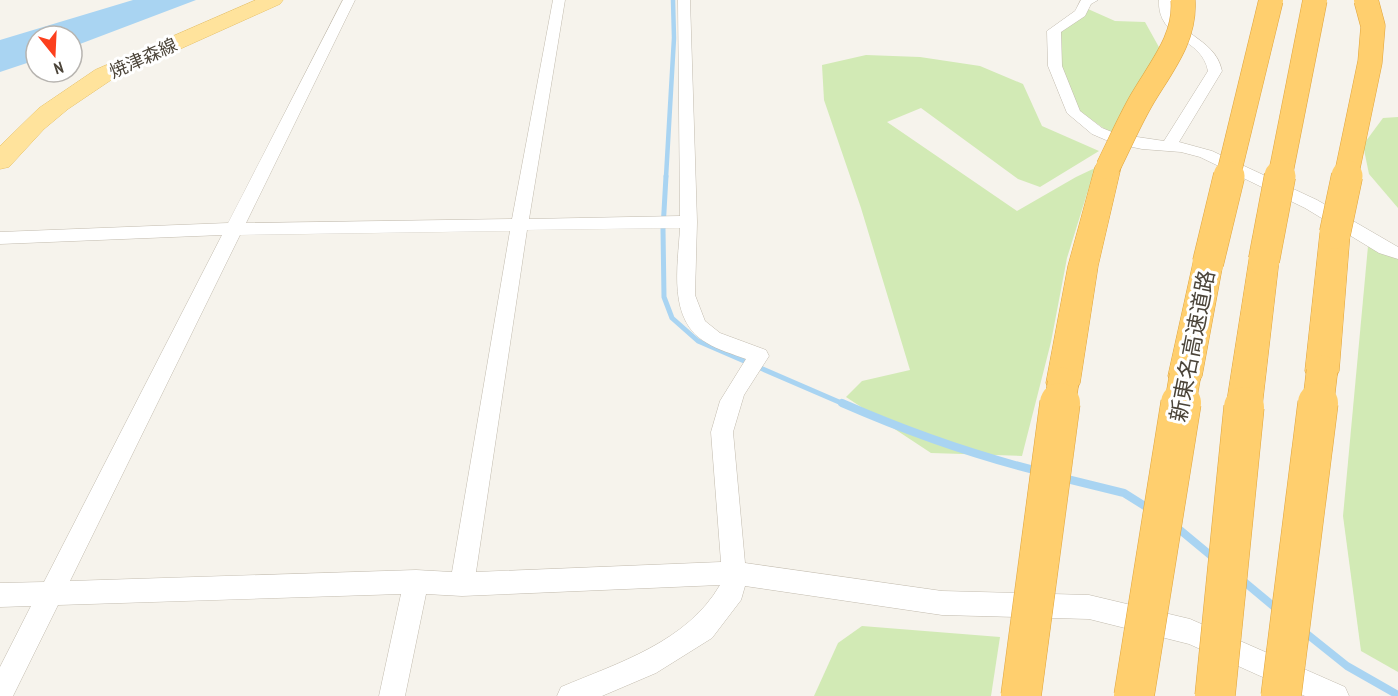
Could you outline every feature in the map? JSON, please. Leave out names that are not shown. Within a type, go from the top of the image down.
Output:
[{"type":"highway","points":[[1021,696],[1063,383],[1083,267],[1108,167],[1140,102],[1178,37],[1184,19],[1183,0]]},
{"type":"highway","name":"新東名高速道路","points":[[1134,696],[1185,376],[1208,263],[1271,0]]},
{"type":"highway","points":[[1215,696],[1244,407],[1264,260],[1315,0]]},
{"type":"highway","points":[[1281,696],[1323,371],[1335,233],[1370,62],[1373,26],[1365,0]]},
{"type":"main road","name":"焼津森線","points":[[0,161],[33,124],[76,91],[103,75],[273,0]]},
{"type":"street","points":[[0,695],[349,0]]},
{"type":"street","points":[[462,584],[519,226],[559,0]]},
{"type":"street","points":[[570,696],[647,664],[703,629],[732,591],[734,573],[722,432],[726,410],[739,382],[759,356],[713,338],[697,325],[686,295],[689,222],[684,0]]},
{"type":"street","points":[[1092,0],[1087,0],[1080,13],[1054,31],[1055,66],[1074,113],[1097,131],[1113,138],[1182,147],[1224,163],[1311,204],[1385,249],[1398,253]]},
{"type":"street","points":[[1165,0],[1166,14],[1175,26],[1206,49],[1215,61],[1215,71],[1169,146]]},
{"type":"street","points":[[0,238],[232,229],[689,222]]},
{"type":"street","points":[[0,595],[416,582],[462,584],[734,573],[942,603],[1089,607],[1190,632],[1336,696]]},
{"type":"street","points":[[392,696],[416,582]]},
{"type":"green space","points":[[1088,9],[1115,21],[1145,22],[1160,49],[1113,135],[1078,110],[1059,63],[1060,27]]},
{"type":"green space","points":[[866,55],[920,57],[980,66],[1023,84],[1042,126],[1099,151],[1040,187],[1018,179],[921,108],[887,122],[1017,211],[1095,168],[1067,258],[1051,342],[1022,456],[931,453],[846,397],[862,381],[910,370],[861,208],[824,100],[822,65]]},
{"type":"green space","points":[[1398,117],[1398,208],[1369,174],[1363,145],[1383,118]]},
{"type":"green space","points":[[1368,246],[1398,258],[1398,672],[1361,651],[1343,516]]},
{"type":"green space","points":[[862,626],[1000,637],[991,696],[814,696],[838,643]]},
{"type":"water","points":[[133,0],[196,0],[84,42],[84,24],[53,24]]},
{"type":"water","points":[[24,33],[24,64],[0,72],[0,40]]},
{"type":"waterway","points":[[666,177],[674,38],[673,0]]},
{"type":"waterway","points":[[666,176],[663,229],[664,297],[672,318],[698,341],[846,405]]},
{"type":"waterway","points":[[842,403],[939,441],[1038,471]]},
{"type":"waterway","points":[[1063,478],[1124,493],[1151,510]]},
{"type":"waterway","points":[[1174,525],[1215,559]]},
{"type":"waterway","points":[[1242,580],[1278,610]]},
{"type":"waterway","points":[[1302,630],[1347,666],[1398,695]]}]
